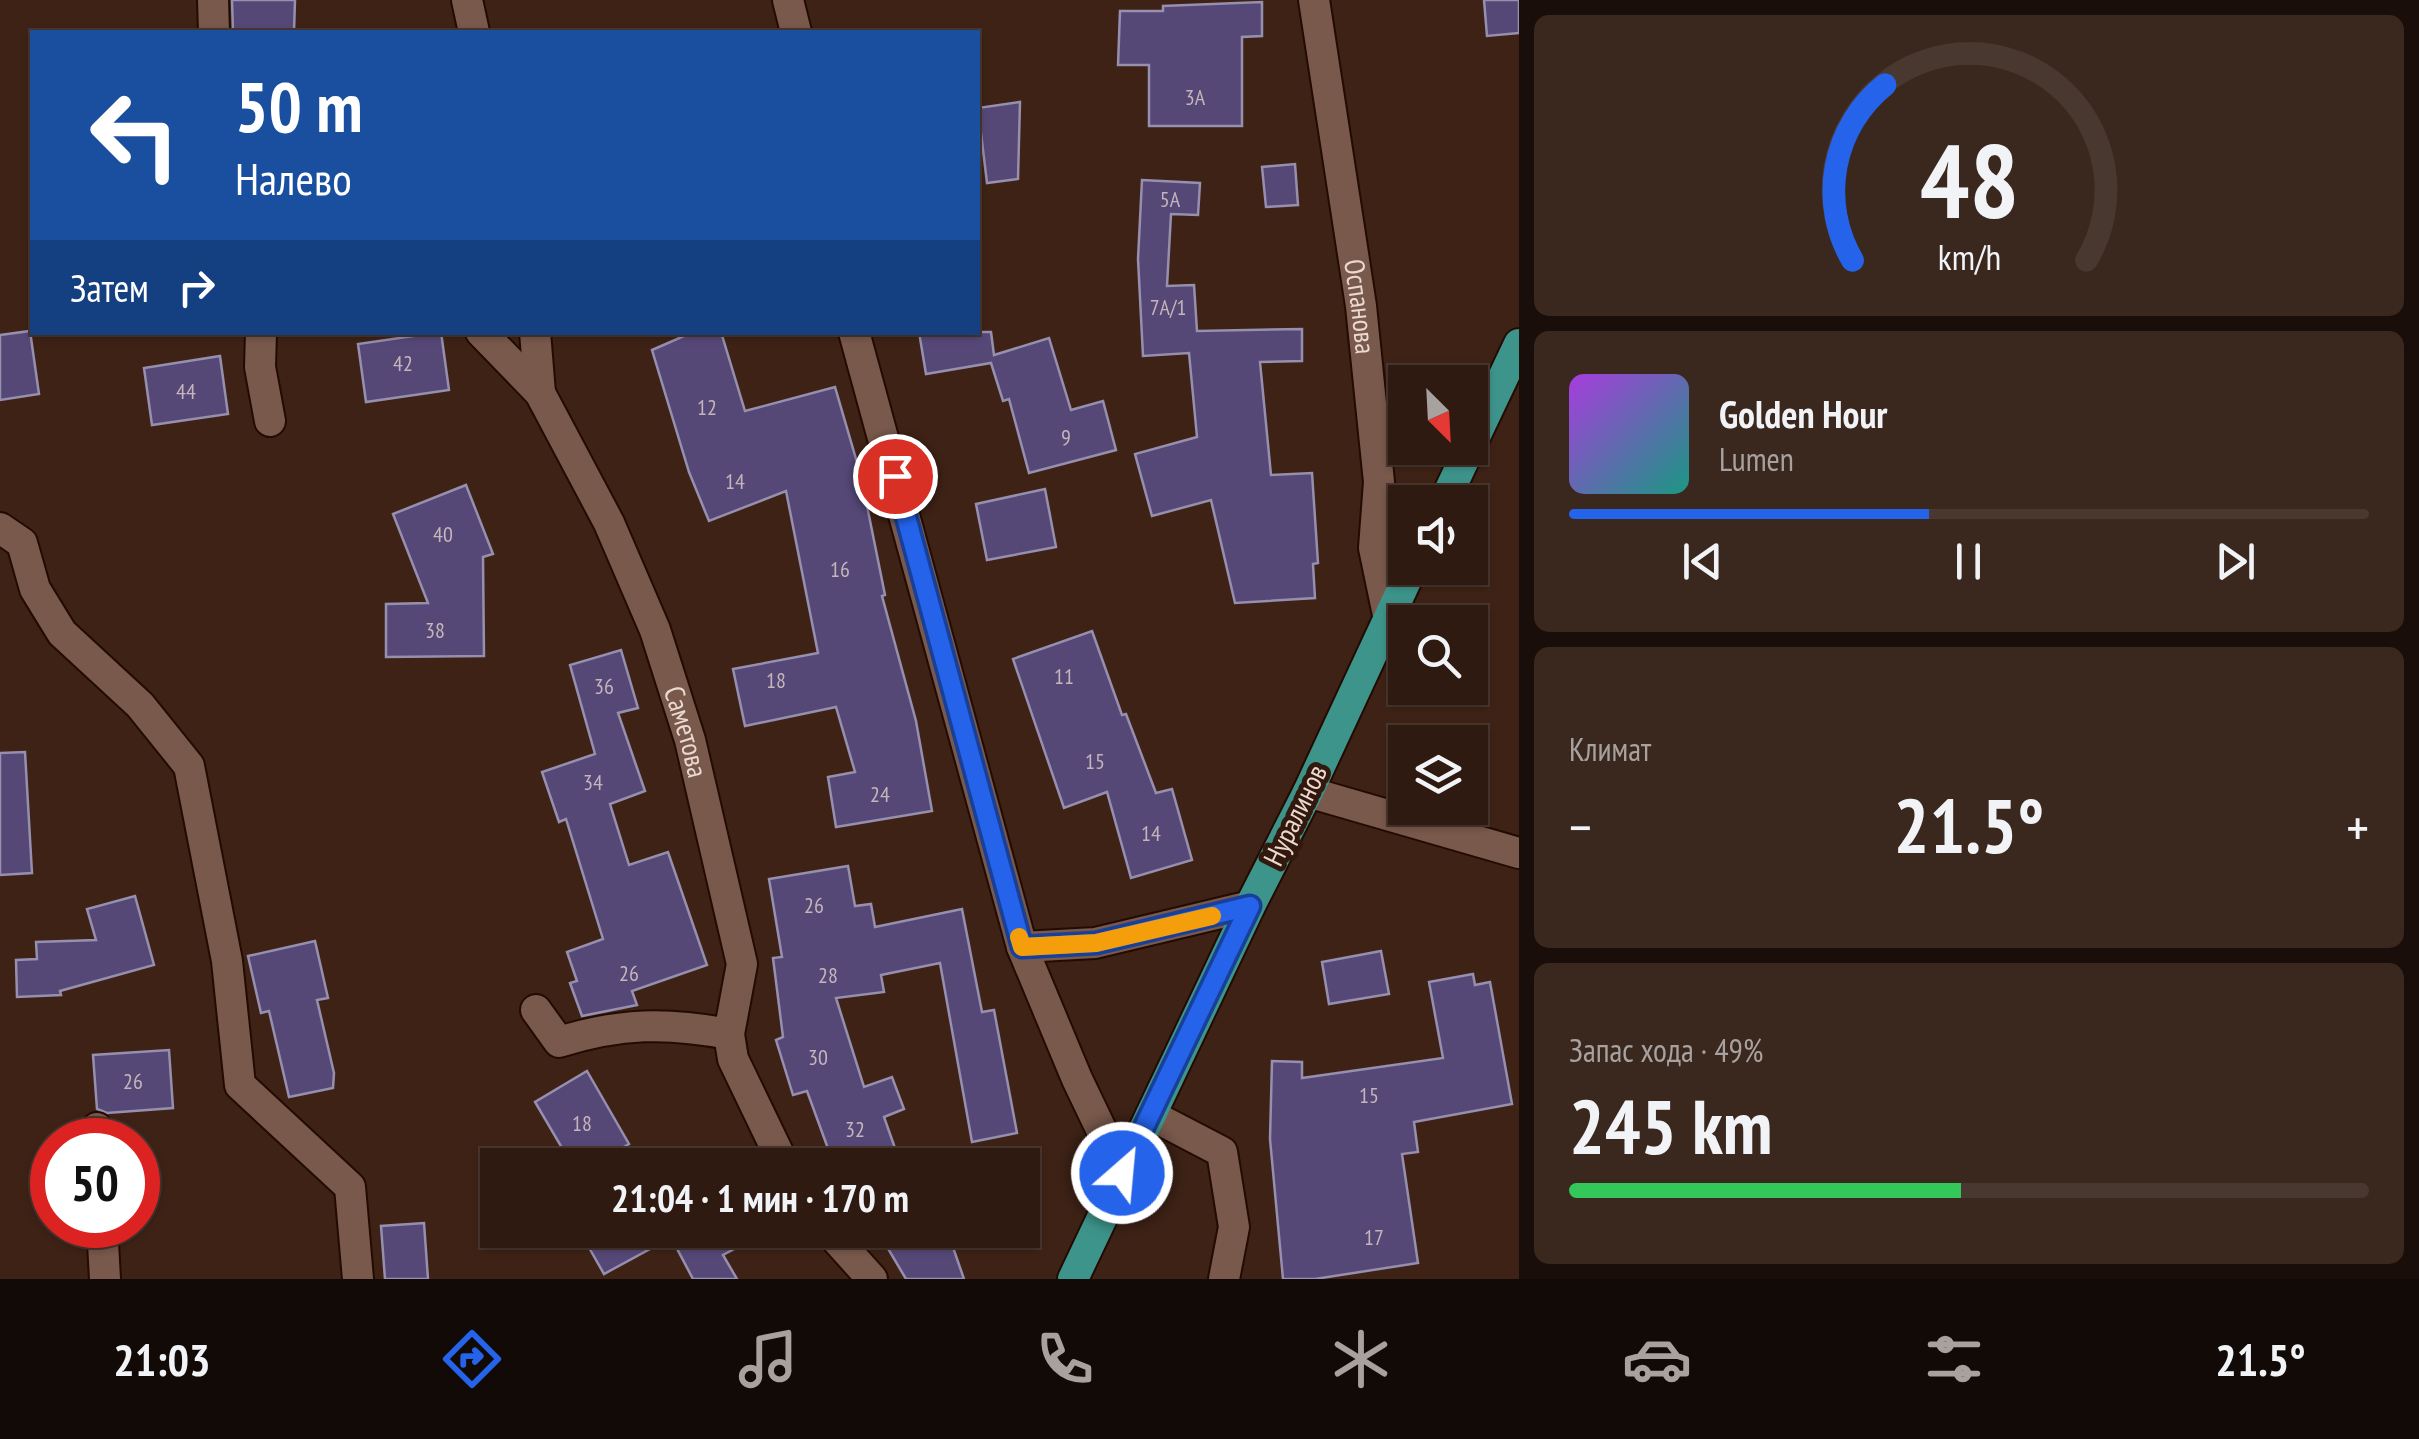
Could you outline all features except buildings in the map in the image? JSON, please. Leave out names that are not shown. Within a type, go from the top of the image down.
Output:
[{"type":"main road","points":[[1452,485],[1519,344]]},
{"type":"main road","name":"Нуралинов","points":[[1074,1279],[1308,792],[1388,615]]},
{"type":"street","points":[[213,0],[214,30]]},
{"type":"street","points":[[468,0],[474,30]]},
{"type":"street","points":[[788,0],[796,30]]},
{"type":"street","name":"Оспанова","points":[[1314,0],[1361,306],[1379,482],[1374,548],[1388,615]]},
{"type":"street","points":[[261,335],[260,367],[270,421]]},
{"type":"street","name":"Саметова","points":[[484,335],[540,392],[655,630],[690,740],[742,964],[729,1034],[733,1060],[776,1148]]},
{"type":"street","points":[[535,335],[540,392]]},
{"type":"street","points":[[855,335],[1022,947],[1077,1079],[1122,1173]]},
{"type":"street","points":[[0,528],[22,543],[34,589],[62,633],[140,705],[189,766],[227,961],[240,1086],[350,1187],[358,1279]]},
{"type":"street","points":[[1308,792],[1519,852]]},
{"type":"street","points":[[1022,947],[1096,943],[1250,906]]},
{"type":"street","points":[[536,1010],[559,1042],[602,1029],[682,1025],[729,1034]]},
{"type":"street","points":[[1151,1116],[1222,1152],[1234,1227],[1224,1279]]},
{"type":"street","points":[[103,1248],[105,1279]]},
{"type":"street","points":[[844,1248],[872,1279]]},
{"type":"slow traffic","points":[[1019,937],[1022,947],[1096,943],[1212,916]]},
{"type":"route","points":[[895,476],[1022,947],[1096,943],[1250,906],[1122,1173]]}]
